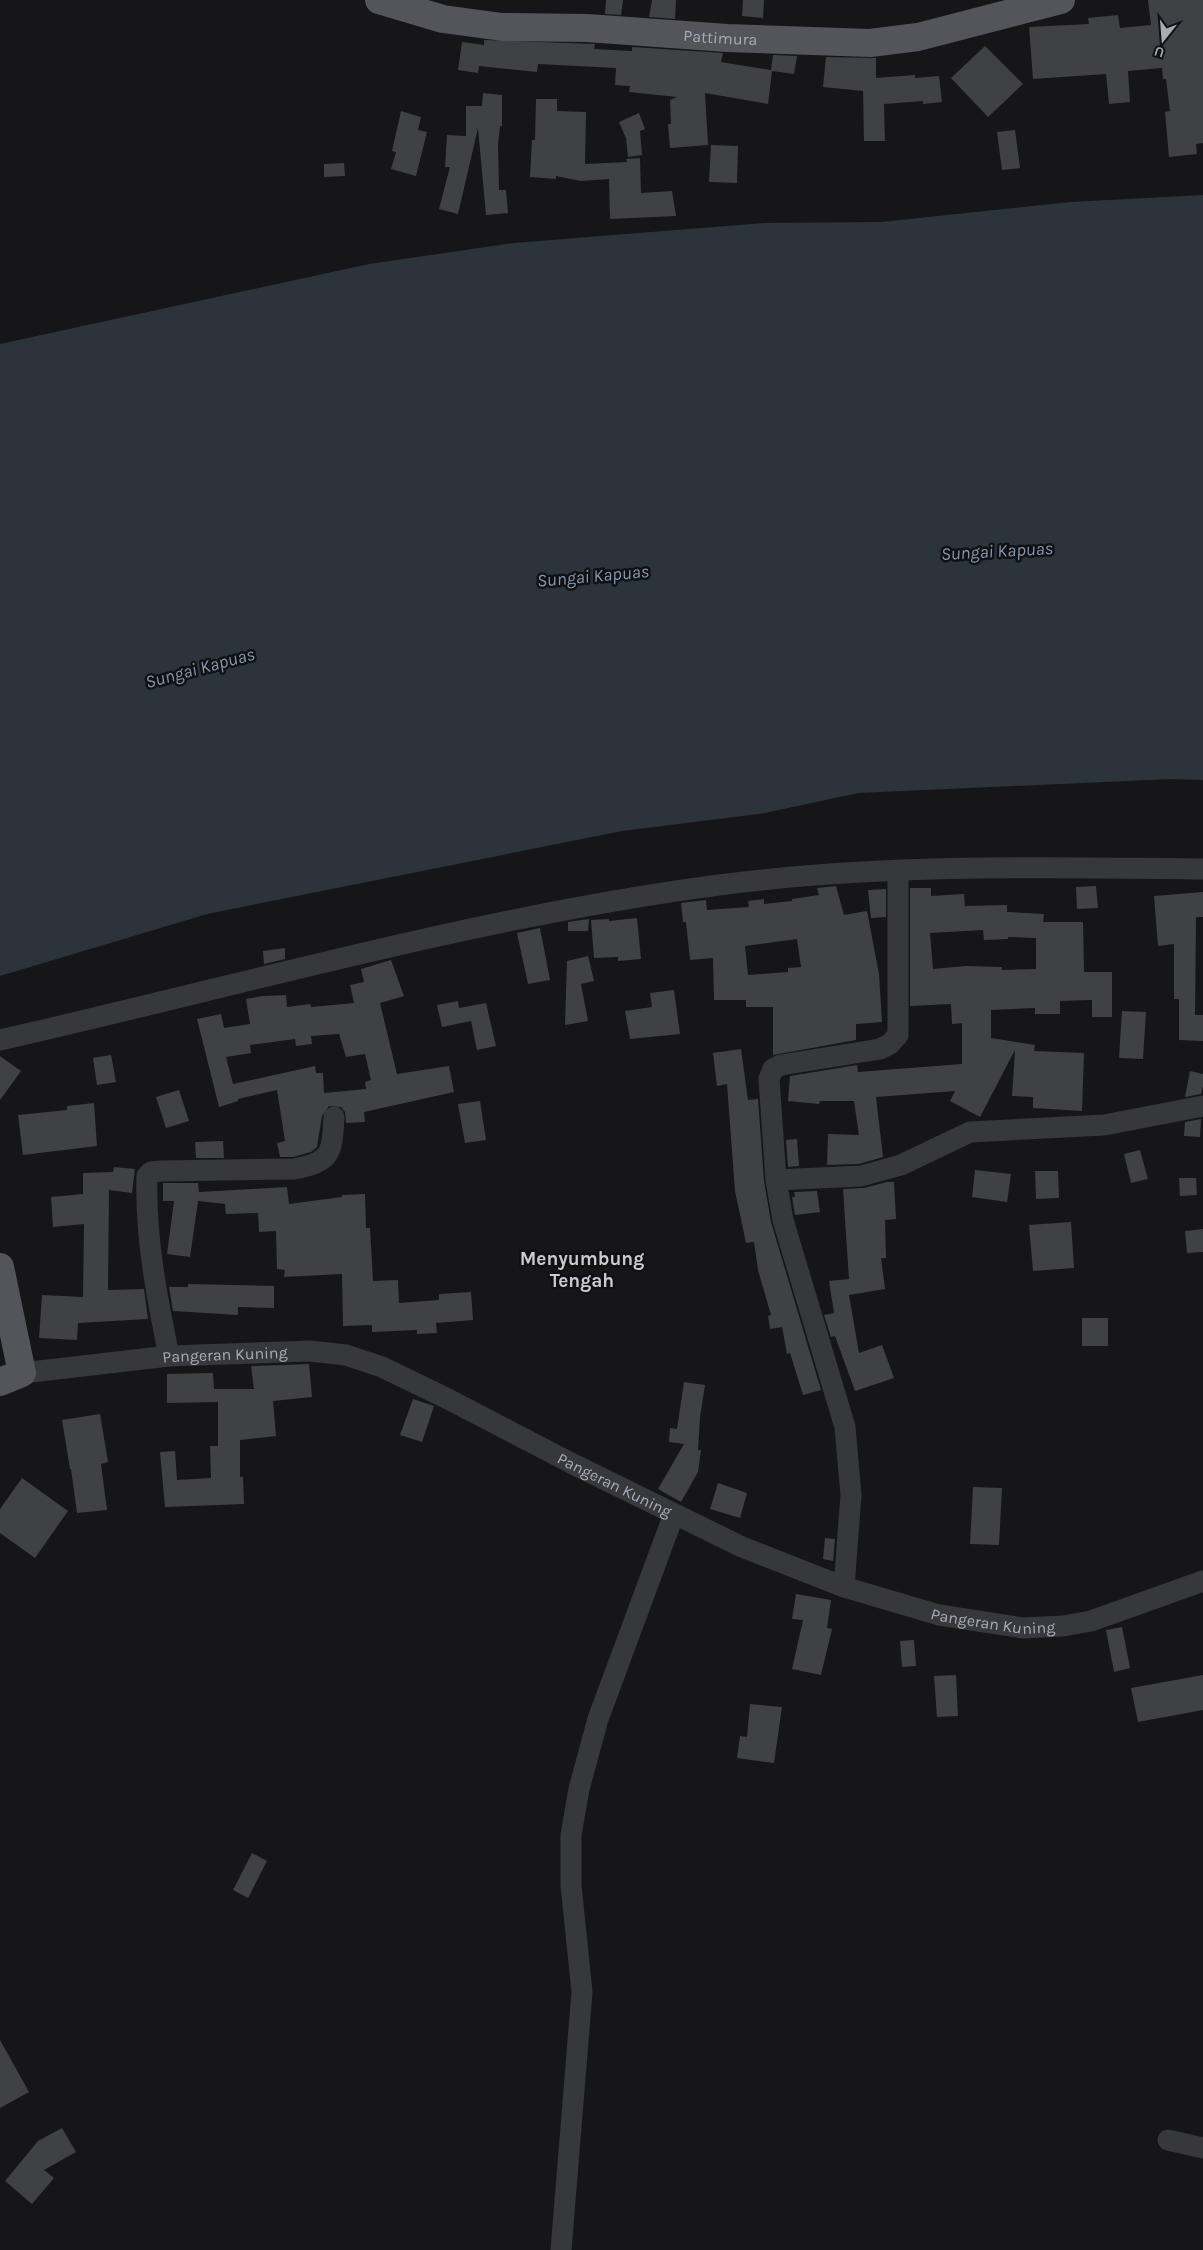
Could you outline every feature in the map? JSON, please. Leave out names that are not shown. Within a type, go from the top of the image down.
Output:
[{"type":"main road","name":"Pattimura","points":[[379,0],[443,19],[502,27],[587,28],[727,38],[870,43],[918,37],[1061,0]]},
{"type":"main road","points":[[0,1267],[11,1377]]},
{"type":"street","points":[[0,1040],[401,944],[568,909],[720,885],[831,874],[898,871],[1042,867],[1203,869]]},
{"type":"street","points":[[844,1587],[851,1495],[845,1427],[783,1220],[776,1180],[769,1090],[772,1069],[781,1065],[880,1049],[890,1044],[898,1034],[898,871]]},
{"type":"street","points":[[776,1180],[861,1176],[901,1165],[970,1132],[1104,1125],[1203,1106]]},
{"type":"street","points":[[169,1356],[151,1254],[147,1216],[147,1176],[151,1172],[160,1171],[294,1169],[310,1166],[328,1156],[332,1146],[334,1117]]},
{"type":"street","name":"Pangeran Kuning","points":[[11,1377],[130,1359],[169,1356],[310,1351],[346,1355],[382,1367],[742,1547],[844,1587],[939,1616],[1023,1628],[1063,1626],[1090,1621],[1203,1581]]},
{"type":"street","points":[[561,2250],[582,1992],[571,1886],[571,1835],[579,1789],[598,1719],[674,1514]]},
{"type":"street","points":[[1168,2140],[1203,2148]]},
{"type":"water","name":"Sungai Kapuas","points":[[1203,195],[1203,780],[1171,779],[858,793],[765,813],[622,831],[207,914],[0,976],[0,344],[369,264],[514,243],[764,223],[882,222],[1071,202]]},
{"type":"building","points":[[606,0],[623,0],[621,15],[605,14]]},
{"type":"building","points":[[652,0],[676,0],[675,19],[649,17]]},
{"type":"building","points":[[743,0],[764,0],[763,18],[742,16]]},
{"type":"building","points":[[1148,0],[1203,0],[1203,143],[1196,144],[1197,154],[1169,157],[1165,112],[1170,111],[1166,79],[1163,79],[1162,68],[1128,71],[1130,102],[1109,104],[1106,74],[1033,79],[1029,27],[1089,24],[1088,18],[1118,15],[1120,28],[1151,25]]},
{"type":"building","points":[[484,40],[595,44],[594,49],[632,51],[632,47],[723,53],[721,62],[771,70],[773,55],[797,56],[794,74],[772,71],[768,104],[705,93],[708,145],[670,148],[668,124],[671,124],[670,100],[677,97],[629,92],[630,86],[615,85],[616,68],[538,64],[537,72],[479,66],[478,73],[458,70],[462,42],[484,45]]},
{"type":"building","points":[[985,46],[1023,84],[988,117],[951,78]]},
{"type":"building","points":[[826,57],[876,58],[876,78],[915,75],[915,78],[939,76],[942,102],[923,104],[923,101],[884,104],[885,141],[864,141],[863,91],[823,87]]},
{"type":"building","points":[[483,93],[502,95],[502,126],[500,126],[498,145],[499,190],[506,190],[508,213],[486,215],[478,128],[458,214],[439,209],[450,167],[445,167],[447,135],[466,136],[466,106],[482,106]]},
{"type":"building","points":[[536,99],[557,99],[557,111],[586,112],[585,164],[627,162],[626,159],[640,158],[641,193],[672,191],[676,216],[610,219],[609,179],[581,181],[556,176],[556,179],[530,177],[532,140],[535,140]]},
{"type":"building","points":[[401,111],[421,117],[418,130],[427,132],[416,176],[391,169],[396,152],[392,151]]},
{"type":"building","points":[[639,113],[645,129],[640,131],[642,155],[628,157],[626,138],[619,122]]},
{"type":"building","points":[[1015,130],[1020,168],[1002,170],[997,132]]},
{"type":"building","points":[[711,145],[738,146],[737,183],[709,182]]},
{"type":"building","points":[[344,163],[345,176],[324,177],[324,164]]},
{"type":"building","points":[[836,886],[844,915],[867,911],[879,974],[882,1022],[856,1024],[856,1040],[773,1055],[773,1007],[746,1007],[746,1000],[714,1000],[713,958],[690,960],[686,922],[683,922],[681,903],[706,900],[707,910],[749,907],[748,901],[764,899],[764,904],[792,901],[792,899],[819,895],[817,888]],"holes":[[[797,939],[801,967],[788,968],[788,972],[748,975],[745,946]]]},
{"type":"building","points":[[1096,886],[1098,908],[1077,909],[1076,887]]},
{"type":"building","points":[[910,888],[931,888],[931,896],[964,894],[965,906],[1007,905],[1007,912],[1044,914],[1043,922],[1083,922],[1084,972],[1112,972],[1112,1017],[1092,1017],[1092,1000],[1060,1001],[1060,1014],[1035,1014],[1035,1008],[991,1010],[991,1038],[1035,1045],[1034,1051],[1084,1053],[1082,1111],[1033,1108],[1033,1097],[1012,1096],[1015,1050],[980,1117],[950,1101],[955,1091],[876,1097],[883,1157],[859,1164],[827,1165],[828,1134],[859,1135],[854,1101],[820,1101],[819,1104],[788,1101],[790,1076],[857,1065],[858,1072],[962,1064],[962,1023],[952,1024],[951,1004],[910,1006]],"holes":[[[983,930],[984,940],[1008,939],[1008,937],[1036,938],[1036,969],[1002,970],[1002,967],[966,966],[933,969],[930,933]]]},
{"type":"building","points":[[886,889],[886,917],[871,918],[868,890]]},
{"type":"building","points":[[1203,892],[1203,917],[1196,917],[1195,1015],[1203,1015],[1203,1041],[1179,1040],[1179,999],[1174,999],[1174,944],[1158,946],[1154,896]]},
{"type":"building","points":[[637,918],[641,959],[618,961],[618,957],[594,958],[591,920],[609,919],[609,921]]},
{"type":"building","points":[[589,919],[588,931],[568,931],[568,922]]},
{"type":"building","points":[[540,928],[550,980],[528,984],[517,933]]},
{"type":"building","points":[[285,948],[285,959],[264,964],[263,951]]},
{"type":"building","points":[[588,956],[594,981],[581,984],[588,1021],[565,1025],[567,961]]},
{"type":"building","points":[[391,960],[404,996],[380,1003],[397,1074],[449,1066],[454,1092],[364,1112],[365,1122],[346,1123],[345,1112],[341,1107],[329,1106],[322,1116],[317,1147],[311,1152],[293,1157],[280,1157],[277,1143],[285,1141],[277,1090],[238,1099],[238,1101],[219,1107],[197,1019],[221,1014],[224,1028],[250,1024],[246,999],[263,996],[286,995],[287,1007],[310,1004],[311,1007],[354,1003],[350,985],[364,982],[361,969]],"holes":[[[339,1034],[346,1057],[365,1054],[371,1080],[365,1082],[366,1089],[324,1093],[323,1073],[316,1073],[315,1066],[233,1084],[226,1057],[251,1053],[250,1045],[295,1039],[296,1046],[312,1044],[311,1036]]]},
{"type":"building","points":[[674,990],[680,1034],[630,1039],[625,1011],[652,1007],[650,993]]},
{"type":"building","points":[[458,1001],[459,1008],[486,1003],[496,1046],[477,1050],[471,1021],[442,1027],[437,1005]]},
{"type":"building","points":[[1122,1011],[1146,1012],[1143,1059],[1119,1058]]},
{"type":"building","points":[[741,1049],[748,1100],[758,1099],[764,1181],[771,1222],[821,1390],[803,1395],[790,1353],[787,1354],[782,1327],[770,1329],[768,1316],[771,1315],[758,1270],[754,1242],[746,1243],[735,1191],[727,1084],[717,1086],[713,1053]]},
{"type":"building","points":[[111,1055],[116,1082],[97,1085],[93,1058]]},
{"type":"building","points":[[0,1056],[21,1071],[0,1100]]},
{"type":"building","points":[[1190,1071],[1203,1074],[1203,1086],[1201,1094],[1185,1097]]},
{"type":"building","points":[[179,1090],[189,1121],[166,1128],[156,1097]]},
{"type":"building","points":[[480,1101],[486,1140],[465,1143],[458,1104]]},
{"type":"building","points":[[94,1103],[97,1146],[23,1155],[18,1115],[67,1110],[67,1106]]},
{"type":"building","points":[[1201,1119],[1200,1137],[1184,1136],[1185,1122]]},
{"type":"building","points":[[797,1139],[799,1166],[788,1167],[786,1140]]},
{"type":"building","points":[[223,1141],[224,1158],[196,1158],[195,1142]]},
{"type":"building","points":[[1140,1150],[1148,1179],[1131,1183],[1124,1154]]},
{"type":"building","points":[[114,1167],[135,1169],[132,1193],[109,1190],[108,1290],[144,1289],[148,1319],[78,1323],[77,1340],[39,1338],[42,1295],[83,1297],[84,1224],[53,1227],[51,1197],[83,1194],[83,1173],[113,1172]]},
{"type":"building","points":[[975,1170],[1011,1174],[1007,1202],[972,1197]]},
{"type":"building","points":[[1035,1171],[1058,1171],[1059,1198],[1036,1199]]},
{"type":"building","points":[[1179,1178],[1196,1178],[1197,1195],[1180,1196]]},
{"type":"building","points":[[894,1182],[896,1219],[885,1220],[886,1258],[881,1258],[885,1289],[849,1295],[859,1353],[882,1345],[894,1378],[855,1391],[835,1336],[831,1337],[824,1315],[834,1313],[829,1281],[849,1279],[843,1189],[864,1188]]},
{"type":"building","points":[[163,1183],[198,1183],[199,1192],[287,1187],[289,1204],[342,1197],[342,1195],[365,1194],[366,1228],[370,1228],[373,1281],[398,1280],[399,1303],[439,1300],[439,1294],[471,1292],[473,1320],[436,1323],[437,1333],[417,1334],[417,1330],[372,1332],[372,1325],[343,1326],[342,1274],[284,1277],[285,1270],[277,1269],[276,1231],[259,1232],[258,1213],[226,1214],[225,1204],[198,1201],[190,1257],[167,1254],[174,1201],[163,1201]]},
{"type":"building","points":[[817,1191],[820,1212],[795,1215],[792,1197],[795,1197],[794,1192]]},
{"type":"building","points":[[1071,1222],[1074,1268],[1033,1271],[1029,1225]]},
{"type":"building","points":[[1203,1229],[1203,1252],[1187,1253],[1185,1231]]},
{"type":"building","points":[[188,1284],[274,1286],[274,1308],[238,1307],[238,1315],[173,1311],[169,1287],[188,1287]]},
{"type":"building","points":[[1082,1318],[1108,1318],[1108,1346],[1082,1346]]},
{"type":"building","points":[[309,1364],[312,1397],[273,1401],[276,1436],[240,1440],[240,1477],[243,1477],[244,1504],[165,1507],[160,1452],[175,1451],[177,1480],[211,1478],[210,1446],[218,1446],[218,1402],[167,1403],[167,1374],[213,1373],[214,1389],[254,1389],[251,1366]]},
{"type":"building","points":[[684,1382],[705,1385],[700,1417],[698,1450],[701,1450],[698,1472],[681,1502],[658,1489],[684,1444],[669,1442],[670,1428],[677,1429]]},
{"type":"building","points":[[413,1399],[434,1406],[422,1442],[400,1435]]},
{"type":"building","points":[[100,1414],[108,1462],[101,1464],[107,1510],[77,1513],[62,1420]]},
{"type":"building","points":[[22,1478],[68,1511],[35,1558],[0,1533],[0,1509]]},
{"type":"building","points":[[718,1483],[747,1493],[740,1518],[710,1509]]},
{"type":"building","points":[[973,1487],[1002,1488],[999,1545],[970,1544]]},
{"type":"building","points":[[825,1538],[835,1539],[833,1561],[823,1559]]},
{"type":"building","points":[[796,1594],[831,1600],[827,1628],[832,1629],[821,1675],[792,1669],[803,1620],[792,1619]]},
{"type":"building","points":[[1122,1627],[1130,1668],[1114,1672],[1106,1630]]},
{"type":"building","points":[[914,1640],[916,1666],[902,1667],[900,1641]]},
{"type":"building","points":[[956,1675],[958,1716],[937,1717],[934,1676]]},
{"type":"building","points":[[1203,1675],[1203,1710],[1138,1722],[1131,1688]]},
{"type":"building","points":[[750,1704],[782,1707],[774,1763],[737,1758],[740,1736],[747,1737]]},
{"type":"building","points":[[252,1853],[267,1861],[248,1898],[233,1890]]},
{"type":"building","points":[[0,2040],[29,2092],[0,2108]]},
{"type":"building","points":[[62,2128],[76,2152],[44,2170],[54,2178],[32,2204],[5,2181],[38,2141]]},
{"type":"district","name":"Menyumbung Tengah","points":[[582,1270]]}]
